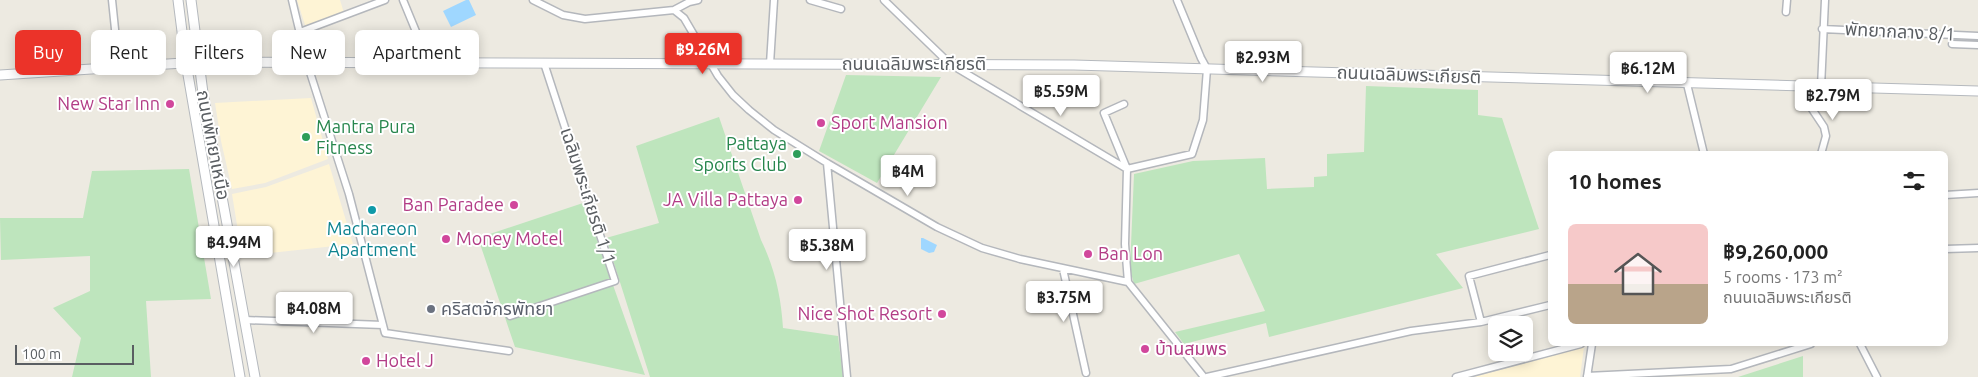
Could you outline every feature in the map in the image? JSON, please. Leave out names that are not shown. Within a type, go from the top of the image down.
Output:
[{"type":"main road","name":"ถนนพัทยาเหนือ","points":[[178,0],[182,30]]},
{"type":"main road","name":"ถนนพัทยาเหนือ","points":[[191,0],[194,30]]},
{"type":"main road","name":"ถนนเฉลิมพระเกียรติ","points":[[479,62],[1074,65],[1978,91]]},
{"type":"main road","name":"ถนนเฉลิมพระเกียรติ","points":[[0,75],[91,70]]},
{"type":"main road","name":"ถนนพัทยาเหนือ","points":[[188,75],[240,377]]},
{"type":"main road","name":"ถนนพัทยาเหนือ","points":[[200,75],[255,377]]},
{"type":"street","points":[[112,0],[116,30]]},
{"type":"street","points":[[292,0],[300,30]]},
{"type":"street","points":[[305,30],[385,0]]},
{"type":"street","points":[[403,0],[416,30]]},
{"type":"street","points":[[533,0],[563,15],[585,18],[674,10],[689,2],[698,0]]},
{"type":"street","points":[[770,64],[774,0]]},
{"type":"street","points":[[810,0],[841,9]]},
{"type":"street","points":[[884,0],[950,64],[1127,170],[1192,154],[1203,120],[1207,69],[1177,0]]},
{"type":"street","points":[[1786,12],[1787,0]]},
{"type":"street","points":[[1821,87],[1824,0]]},
{"type":"street","points":[[674,10],[684,18],[718,76],[733,95],[774,130],[827,164],[937,227],[982,248],[1020,259],[1128,282]]},
{"type":"street","name":"พัทยากลาง 8/1","points":[[1822,29],[1978,36]]},
{"type":"street","points":[[1952,44],[1978,45]]},
{"type":"street","name":"เฉลิมพระเกียรติ 1/1","points":[[510,316],[615,281],[544,63]]},
{"type":"street","points":[[312,75],[344,176],[385,333],[509,351]]},
{"type":"street","points":[[1687,84],[1703,151]]},
{"type":"street","points":[[1811,87],[1810,106],[1824,127],[1826,136],[1822,151]]},
{"type":"street","points":[[1124,104],[1104,113],[1127,170],[1125,244],[1128,282],[1205,377],[1411,331],[1481,322],[1548,306]]},
{"type":"street","points":[[827,164],[847,377]]},
{"type":"street","points":[[1948,195],[1978,193]]},
{"type":"street","points":[[1948,250],[1978,248]]},
{"type":"street","points":[[1481,322],[1469,276],[1548,256]]},
{"type":"street","points":[[1063,269],[1086,373]]},
{"type":"street","points":[[245,320],[383,326]]},
{"type":"street","points":[[1533,356],[1573,346]]},
{"type":"street","points":[[1592,346],[1587,376],[1731,369],[1805,346]]},
{"type":"street","points":[[1861,346],[1877,377]]},
{"type":"street","points":[[1456,377],[1513,361]]},
{"type":"street","points":[[1727,377],[1731,369]]},
{"type":"shaded area","points":[[297,0],[340,0],[344,13],[306,28]]},
{"type":"shaded area","points":[[311,98],[328,159],[265,183],[232,189],[215,103]]},
{"type":"shaded area","points":[[329,164],[353,244],[242,256],[232,194],[266,187]]},
{"type":"shaded area","points":[[1584,347],[1580,377],[1474,377],[1533,361]]},
{"type":"green space","points":[[846,75],[941,77],[877,183],[819,151]]},
{"type":"green space","points":[[1366,86],[1478,90],[1478,115],[1502,118],[1539,229],[1436,254],[1463,288],[1269,337],[1266,323],[1184,344],[1175,332],[1265,311],[1239,254],[1134,284],[1130,269],[1134,174],[1193,161],[1265,158],[1267,189],[1314,187],[1314,177],[1327,176],[1327,154],[1364,152]]},
{"type":"green space","points":[[719,117],[761,240],[774,272],[781,305],[783,328],[838,336],[843,377],[650,377],[606,238],[659,223],[636,146]]},
{"type":"green space","points":[[189,169],[211,299],[146,301],[151,377],[72,377],[81,338],[53,308],[90,291],[90,256],[1,260],[0,218],[83,218],[92,171]]},
{"type":"green space","points":[[586,202],[597,240],[645,375],[515,347],[478,238]]},
{"type":"green space","points":[[1803,356],[1803,377],[1738,377]]},
{"type":"water","points":[[469,0],[476,15],[451,27],[443,11]]},
{"type":"water","points":[[921,238],[937,245],[934,252],[929,253],[921,249]]},
{"type":"place","name":"New Star Inn","points":[[170,104]]},
{"type":"place","name":"Sport Mansion","points":[[821,123]]},
{"type":"place","name":"Mantra Pura Fitness","points":[[306,137]]},
{"type":"place","name":"Pattaya Sports Club","points":[[797,154]]},
{"type":"place","name":"JA Villa Pattaya","points":[[798,200]]},
{"type":"place","name":"Ban Paradee","points":[[514,205]]},
{"type":"place","name":"Machareon Apartment","points":[[372,210]]},
{"type":"place","name":"Money Motel","points":[[446,239]]},
{"type":"place","name":"Ban Lon","points":[[1088,254]]},
{"type":"place","name":"คริสตจักรพัทยา","points":[[431,309]]},
{"type":"place","name":"Nice Shot Resort","points":[[942,314]]},
{"type":"place","name":"บ้านสมพร","points":[[1145,349]]},
{"type":"place","name":"Hotel J","points":[[366,361]]}]
